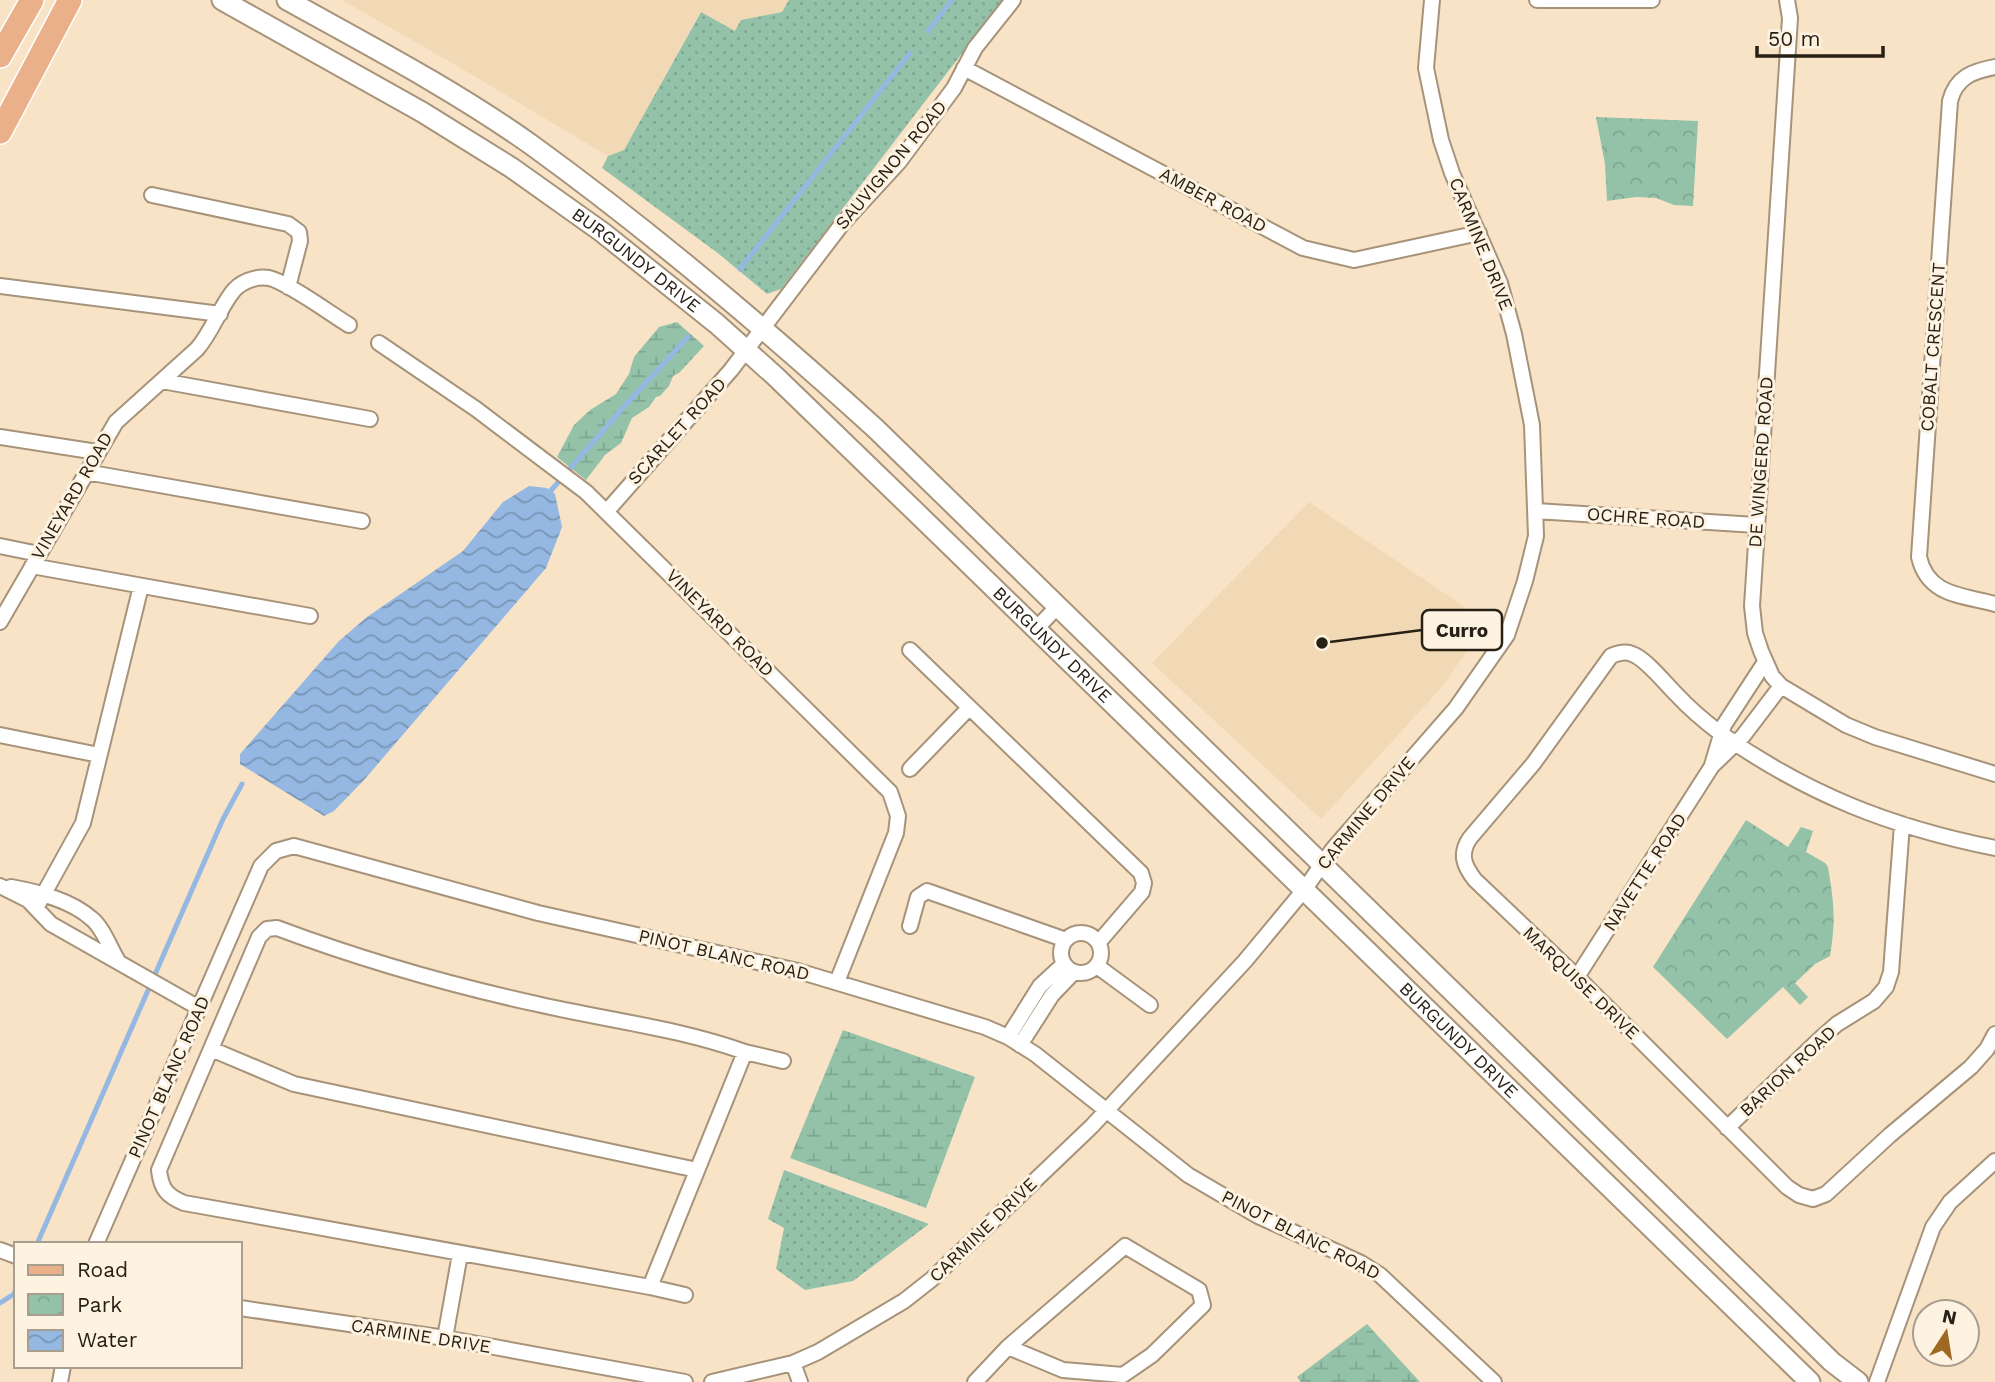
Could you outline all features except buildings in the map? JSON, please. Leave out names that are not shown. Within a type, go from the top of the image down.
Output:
[{"type":"main road","points":[[0,28],[16,0]]},
{"type":"main road","points":[[0,57],[32,0]]},
{"type":"main road","points":[[0,132],[70,0]]},
{"type":"main road","name":"BURGUNDY DRIVE","points":[[222,0],[422,112],[512,168],[602,232],[681,294],[746,351],[1036,629],[1810,1382]]},
{"type":"main road","name":"BURGUNDY DRIVE","points":[[288,0],[446,91],[531,145],[684,262],[763,328],[876,429],[1832,1362],[1858,1382]]},
{"type":"street","name":"SAUVIGNON ROAD","points":[[746,351],[842,224],[899,162],[954,88],[975,48],[1013,0]]},
{"type":"street","name":"CARMINE DRIVE","points":[[712,1382],[793,1363],[818,1352],[908,1298],[951,1261],[1107,1110],[1245,961],[1322,865],[1456,708],[1507,635],[1536,536],[1532,425],[1514,334],[1500,283],[1452,173],[1432,102],[1426,68],[1432,0]]},
{"type":"street","points":[[1537,0],[1652,0]]},
{"type":"street","name":"DE WINGERD ROAD","points":[[1787,0],[1790,18],[1756,525],[1752,606],[1755,633],[1765,662],[1781,686],[1846,725],[1875,737],[1995,774]]},
{"type":"street","name":"COBALT CRESCENT","points":[[1995,67],[1966,76],[1956,87],[1950,101],[1919,557],[1922,570],[1940,589],[1995,604]]},
{"type":"street","name":"AMBER ROAD","points":[[964,68],[1303,248],[1354,260],[1479,233]]},
{"type":"street","points":[[152,195],[288,224],[299,232],[300,241],[288,287]]},
{"type":"street","name":"VINEYARD ROAD","points":[[0,622],[116,422],[202,343],[237,287],[250,280],[271,279],[349,325]]},
{"type":"street","points":[[0,286],[220,314]]},
{"type":"street","name":"VINEYARD ROAD","points":[[379,343],[476,409],[607,511],[884,786],[894,800],[898,816],[896,834],[837,982]]},
{"type":"street","name":"SCARLET ROAD","points":[[607,511],[746,351]]},
{"type":"street","points":[[162,381],[370,419]]},
{"type":"street","points":[[0,437],[97,452]]},
{"type":"street","points":[[86,472],[362,521]]},
{"type":"street","name":"OCHRE ROAD","points":[[1536,511],[1756,525]]},
{"type":"street","points":[[0,546],[35,560],[141,586],[310,616]]},
{"type":"street","points":[[36,908],[83,823],[141,586]]},
{"type":"street","points":[[1036,629],[1057,607]]},
{"type":"street","points":[[910,650],[1141,873],[1144,883],[1142,892],[1099,942]]},
{"type":"street","name":"MARQUISE DRIVE","points":[[1995,848],[1902,824],[1856,809],[1807,787],[1720,733],[1636,656],[1627,653],[1611,656],[1533,764],[1466,844],[1463,859],[1465,868],[1475,880],[1577,977],[1727,1128],[1794,1192],[1805,1197],[1819,1198],[1836,1186],[1890,1135],[1951,1085],[1987,1049],[1995,1034]]},
{"type":"street","points":[[1720,733],[1765,662]]},
{"type":"street","points":[[1736,743],[1781,686]]},
{"type":"street","points":[[910,769],[969,708]]},
{"type":"street","name":"NAVETTE ROAD","points":[[1712,766],[1720,733]]},
{"type":"street","points":[[0,735],[99,755]]},
{"type":"street","name":"NAVETTE ROAD","points":[[1577,977],[1712,766],[1736,743]]},
{"type":"street","name":"BARION ROAD","points":[[1727,1128],[1795,1060],[1837,1024],[1874,1001],[1885,987],[1891,972],[1902,824]]},
{"type":"street","name":"PINOT BLANC ROAD","points":[[97,1242],[261,866],[276,851],[294,846],[538,913],[798,971],[969,1022],[1014,1041],[1107,1110],[1164,1158],[1225,1197],[1258,1216],[1362,1263],[1380,1275],[1494,1382]]},
{"type":"street","points":[[0,886],[43,894],[65,902],[93,919],[125,966]]},
{"type":"street","points":[[0,886],[28,900],[51,924],[199,1008]]},
{"type":"street","points":[[910,926],[918,897],[927,891],[1066,940]]},
{"type":"street","points":[[685,1295],[184,1203],[169,1197],[160,1184],[159,1170],[260,937],[267,929],[276,928],[346,954],[521,1000],[713,1040],[745,1052],[783,1061]]},
{"type":"street","points":[[1083,933],[1094,937],[1099,942],[1101,954],[1097,966],[1086,973],[1069,968],[1061,952],[1066,940],[1083,933]]},
{"type":"street","points":[[1097,966],[1150,1005]]},
{"type":"street","points":[[1014,1041],[1052,995],[1069,968]]},
{"type":"street","points":[[211,1049],[294,1084],[697,1170]]},
{"type":"street","points":[[650,1287],[745,1052]]},
{"type":"street","points":[[1877,1382],[1933,1227],[1950,1202],[1995,1161]]},
{"type":"street","points":[[975,1382],[1008,1347],[1125,1246],[1199,1290],[1203,1305],[1152,1355],[1123,1378],[1063,1370],[1008,1347]]},
{"type":"street","points":[[445,1338],[460,1254]]},
{"type":"street","name":"CARMINE DRIVE","points":[[242,1308],[445,1338],[685,1382]]},
{"type":"street","points":[[793,1363],[800,1382]]},
{"type":"shaded area","points":[[342,0],[789,0],[782,12],[741,20],[736,31],[700,12],[624,150],[608,156]]},
{"type":"shaded area","points":[[1309,502],[1487,622],[1442,687],[1321,819],[1152,663]]},
{"type":"green space","points":[[789,0],[1003,0],[781,289],[767,294],[719,254],[602,168],[608,156],[624,150],[701,12],[735,31],[741,20],[782,12]]},
{"type":"green space","points":[[1596,117],[1698,121],[1693,206],[1674,205],[1656,198],[1636,197],[1607,201],[1605,164]]},
{"type":"green space","points":[[677,322],[704,346],[673,376],[669,386],[649,407],[632,418],[621,443],[605,455],[586,480],[557,457],[574,425],[590,410],[616,394],[629,374],[634,357],[659,327]]},
{"type":"green space","points":[[1746,820],[1788,847],[1801,827],[1813,831],[1806,852],[1828,867],[1834,922],[1830,956],[1815,964],[1795,983],[1808,997],[1800,1005],[1783,987],[1727,1039],[1653,967]]},
{"type":"green space","points":[[843,1030],[975,1077],[926,1208],[790,1158]]},
{"type":"green space","points":[[784,1170],[929,1224],[853,1281],[805,1290],[776,1269],[784,1228],[768,1219]]},
{"type":"green space","points":[[1367,1324],[1420,1382],[1301,1382],[1297,1377]]},
{"type":"water","points":[[529,486],[547,488],[555,494],[562,527],[546,568],[364,780],[334,811],[324,816],[240,764],[240,754],[339,641],[367,617],[463,551],[503,502]]},
{"type":"waterway","points":[[928,31],[952,0]]},
{"type":"waterway","points":[[740,269],[910,53]]},
{"type":"waterway","points":[[548,494],[688,337]]},
{"type":"waterway","points":[[38,1242],[223,819],[242,784]]},
{"type":"waterway","points":[[0,1303],[14,1294]]},
{"type":"place","name":"Curro","points":[[1322,643]]}]
